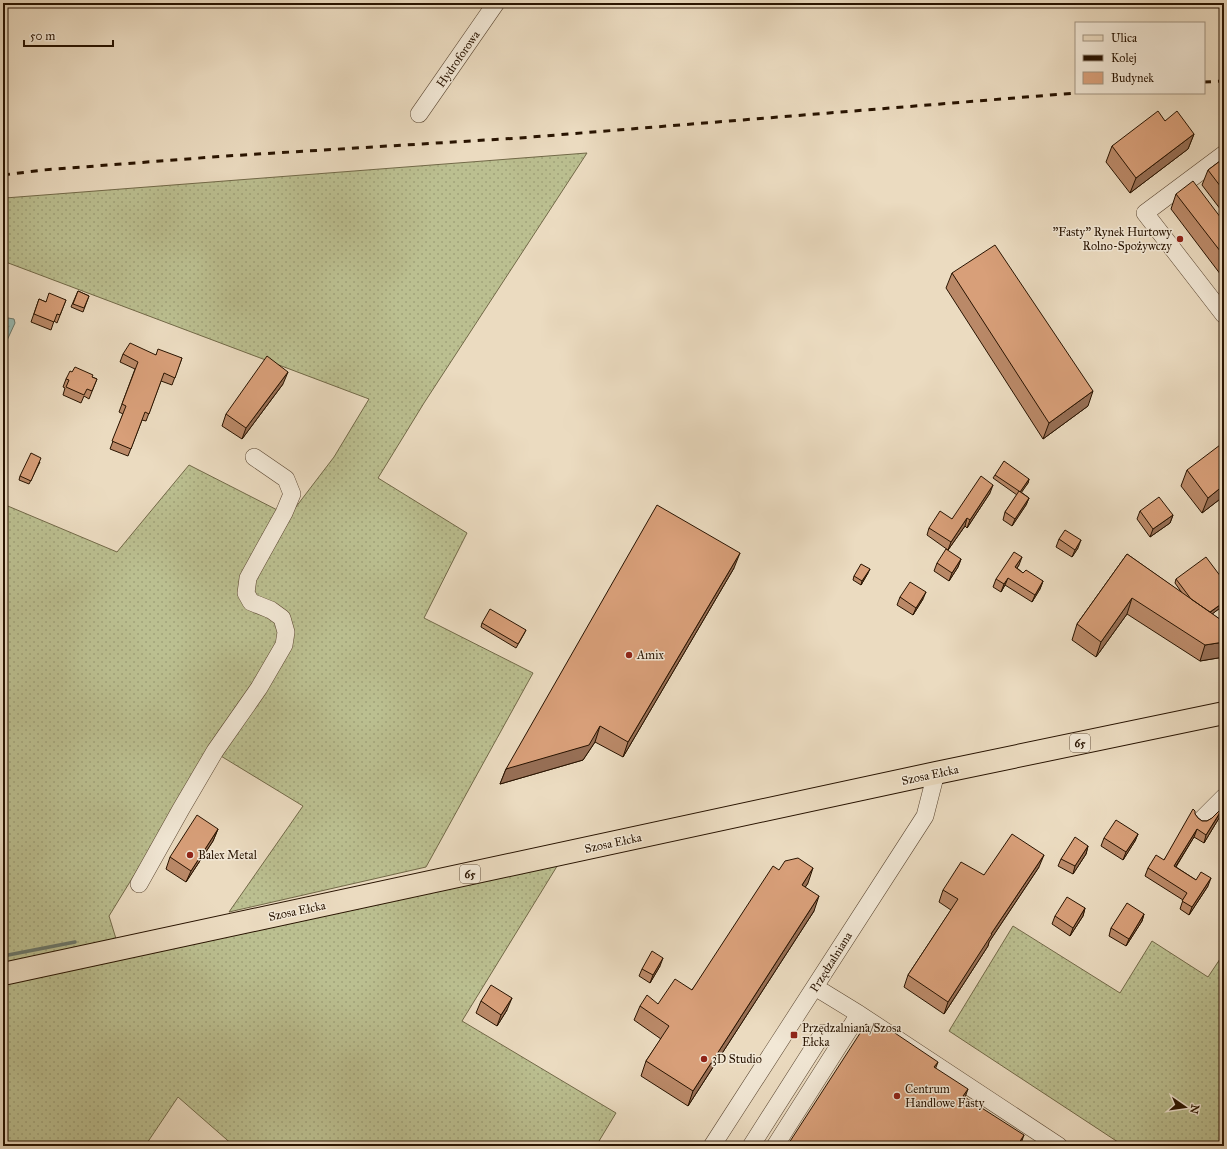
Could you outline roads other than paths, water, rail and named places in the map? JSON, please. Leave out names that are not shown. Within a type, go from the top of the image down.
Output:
[{"type":"main road","name":"Szosa Ełcka","points":[[3,974],[936,773],[1224,713]]},
{"type":"street","name":"Hydroforowa","points":[[419,114],[496,3]]},
{"type":"street","points":[[1224,154],[1145,213],[1224,315]]},
{"type":"street","points":[[139,884],[212,757],[259,688],[284,645],[286,632],[282,618],[271,610],[251,602],[246,593],[248,578],[284,513],[292,494],[286,479],[254,457]]},
{"type":"street","name":"Przędzalniana","points":[[712,1146],[925,816],[936,773]]},
{"type":"street","points":[[1202,819],[1224,797]]},
{"type":"street","points":[[815,987],[859,1014],[1059,1146]]},
{"type":"street","points":[[775,1146],[859,1014]]},
{"type":"street","points":[[751,1146],[823,1033],[839,1045]]},
{"type":"water","points":[[3,314],[8,318],[14,319],[15,323],[3,349]]},
{"type":"waterway","points":[[3,956],[75,942]]},
{"type":"railway","points":[[1205,82],[1224,81]]},
{"type":"railway","points":[[3,175],[43,170],[226,156],[519,138],[1075,93]]},
{"type":"place","name":"\"Fasty\" Rynek Hurtowy Rolno-Spożywczy","points":[[1180,239]]},
{"type":"place","name":"Amix","points":[[629,655]]},
{"type":"place","name":"Balex Metal","points":[[190,855]]},
{"type":"place","name":"Przędzalniana/Szosa Ełcka","points":[[794,1035]]},
{"type":"place","name":"3D Studio","points":[[704,1059]]},
{"type":"place","name":"Centrum Handlowe Fasty","points":[[897,1096]]}]
